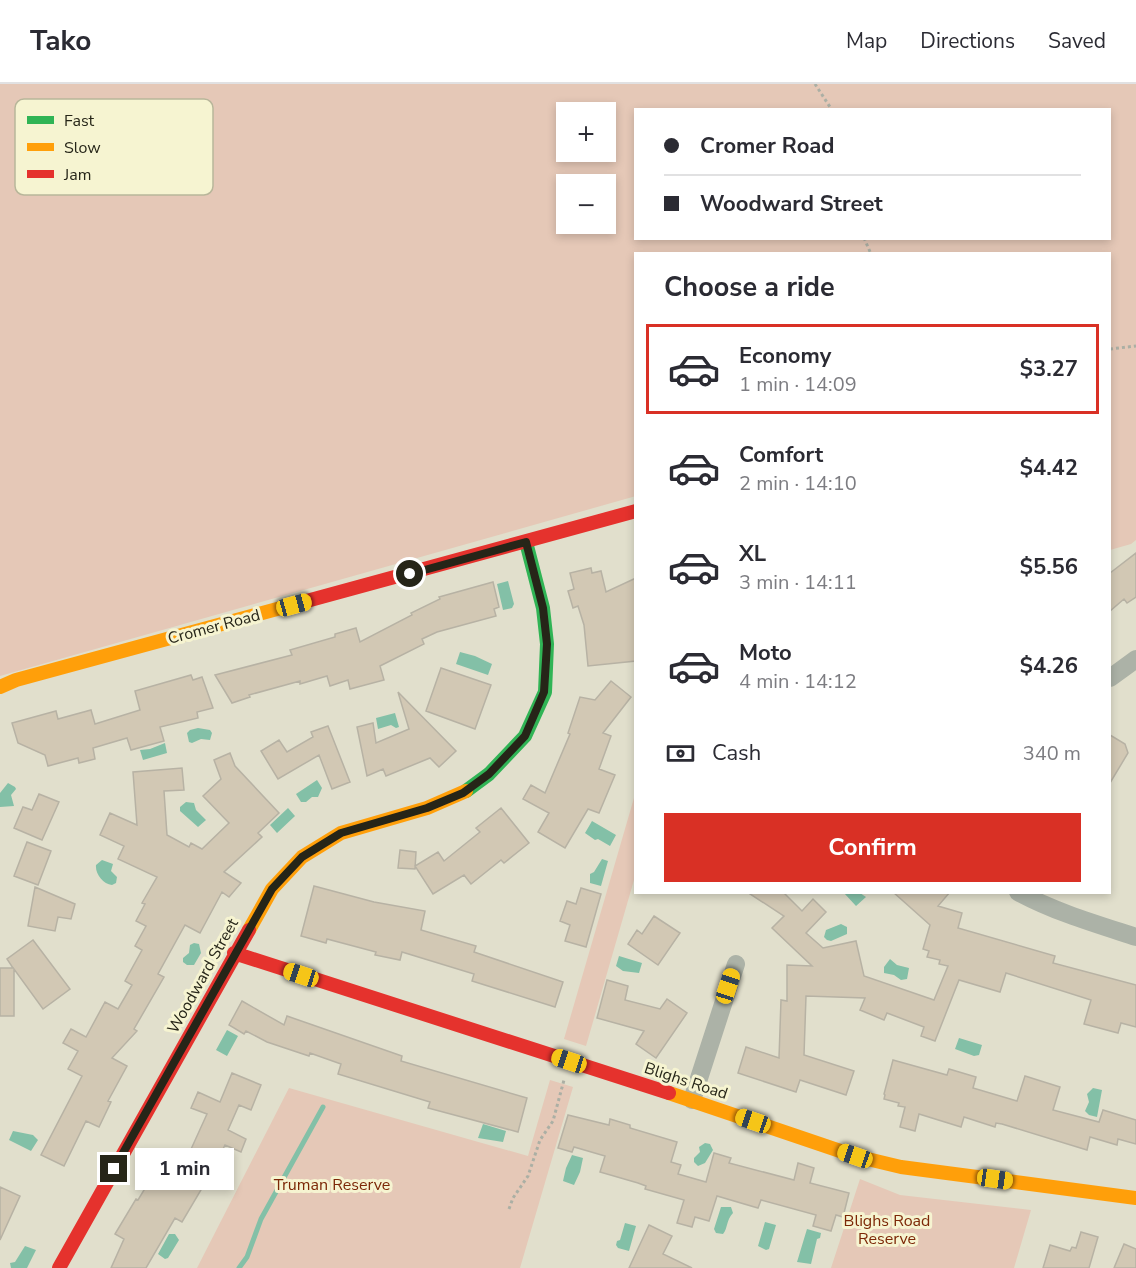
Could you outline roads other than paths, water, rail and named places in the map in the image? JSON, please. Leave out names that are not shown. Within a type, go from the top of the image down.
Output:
[{"type":"street","name":"Cromer Road","points":[[0,687],[16,680],[634,513]]},
{"type":"street","name":"Woodward Street","points":[[59,1268],[272,889],[302,857],[341,833],[427,808],[463,793],[489,774],[525,736],[544,692],[547,644],[543,608],[526,542]]},
{"type":"street","points":[[1111,677],[1136,659]]},
{"type":"street","points":[[1022,894],[1085,921],[1136,937]]},
{"type":"street","name":"Blighs Road","points":[[234,953],[692,1100],[855,1156],[901,1167],[1136,1198]]},
{"type":"street","points":[[692,1100],[736,964]]},
{"type":"waterway","points":[[239,1268],[247,1257],[261,1219],[323,1107]]},
{"type":"park label","name":"Truman Reserve","points":[[332,1185]]},
{"type":"park label","name":"Blighs Road Reserve","points":[[887,1230]]}]
